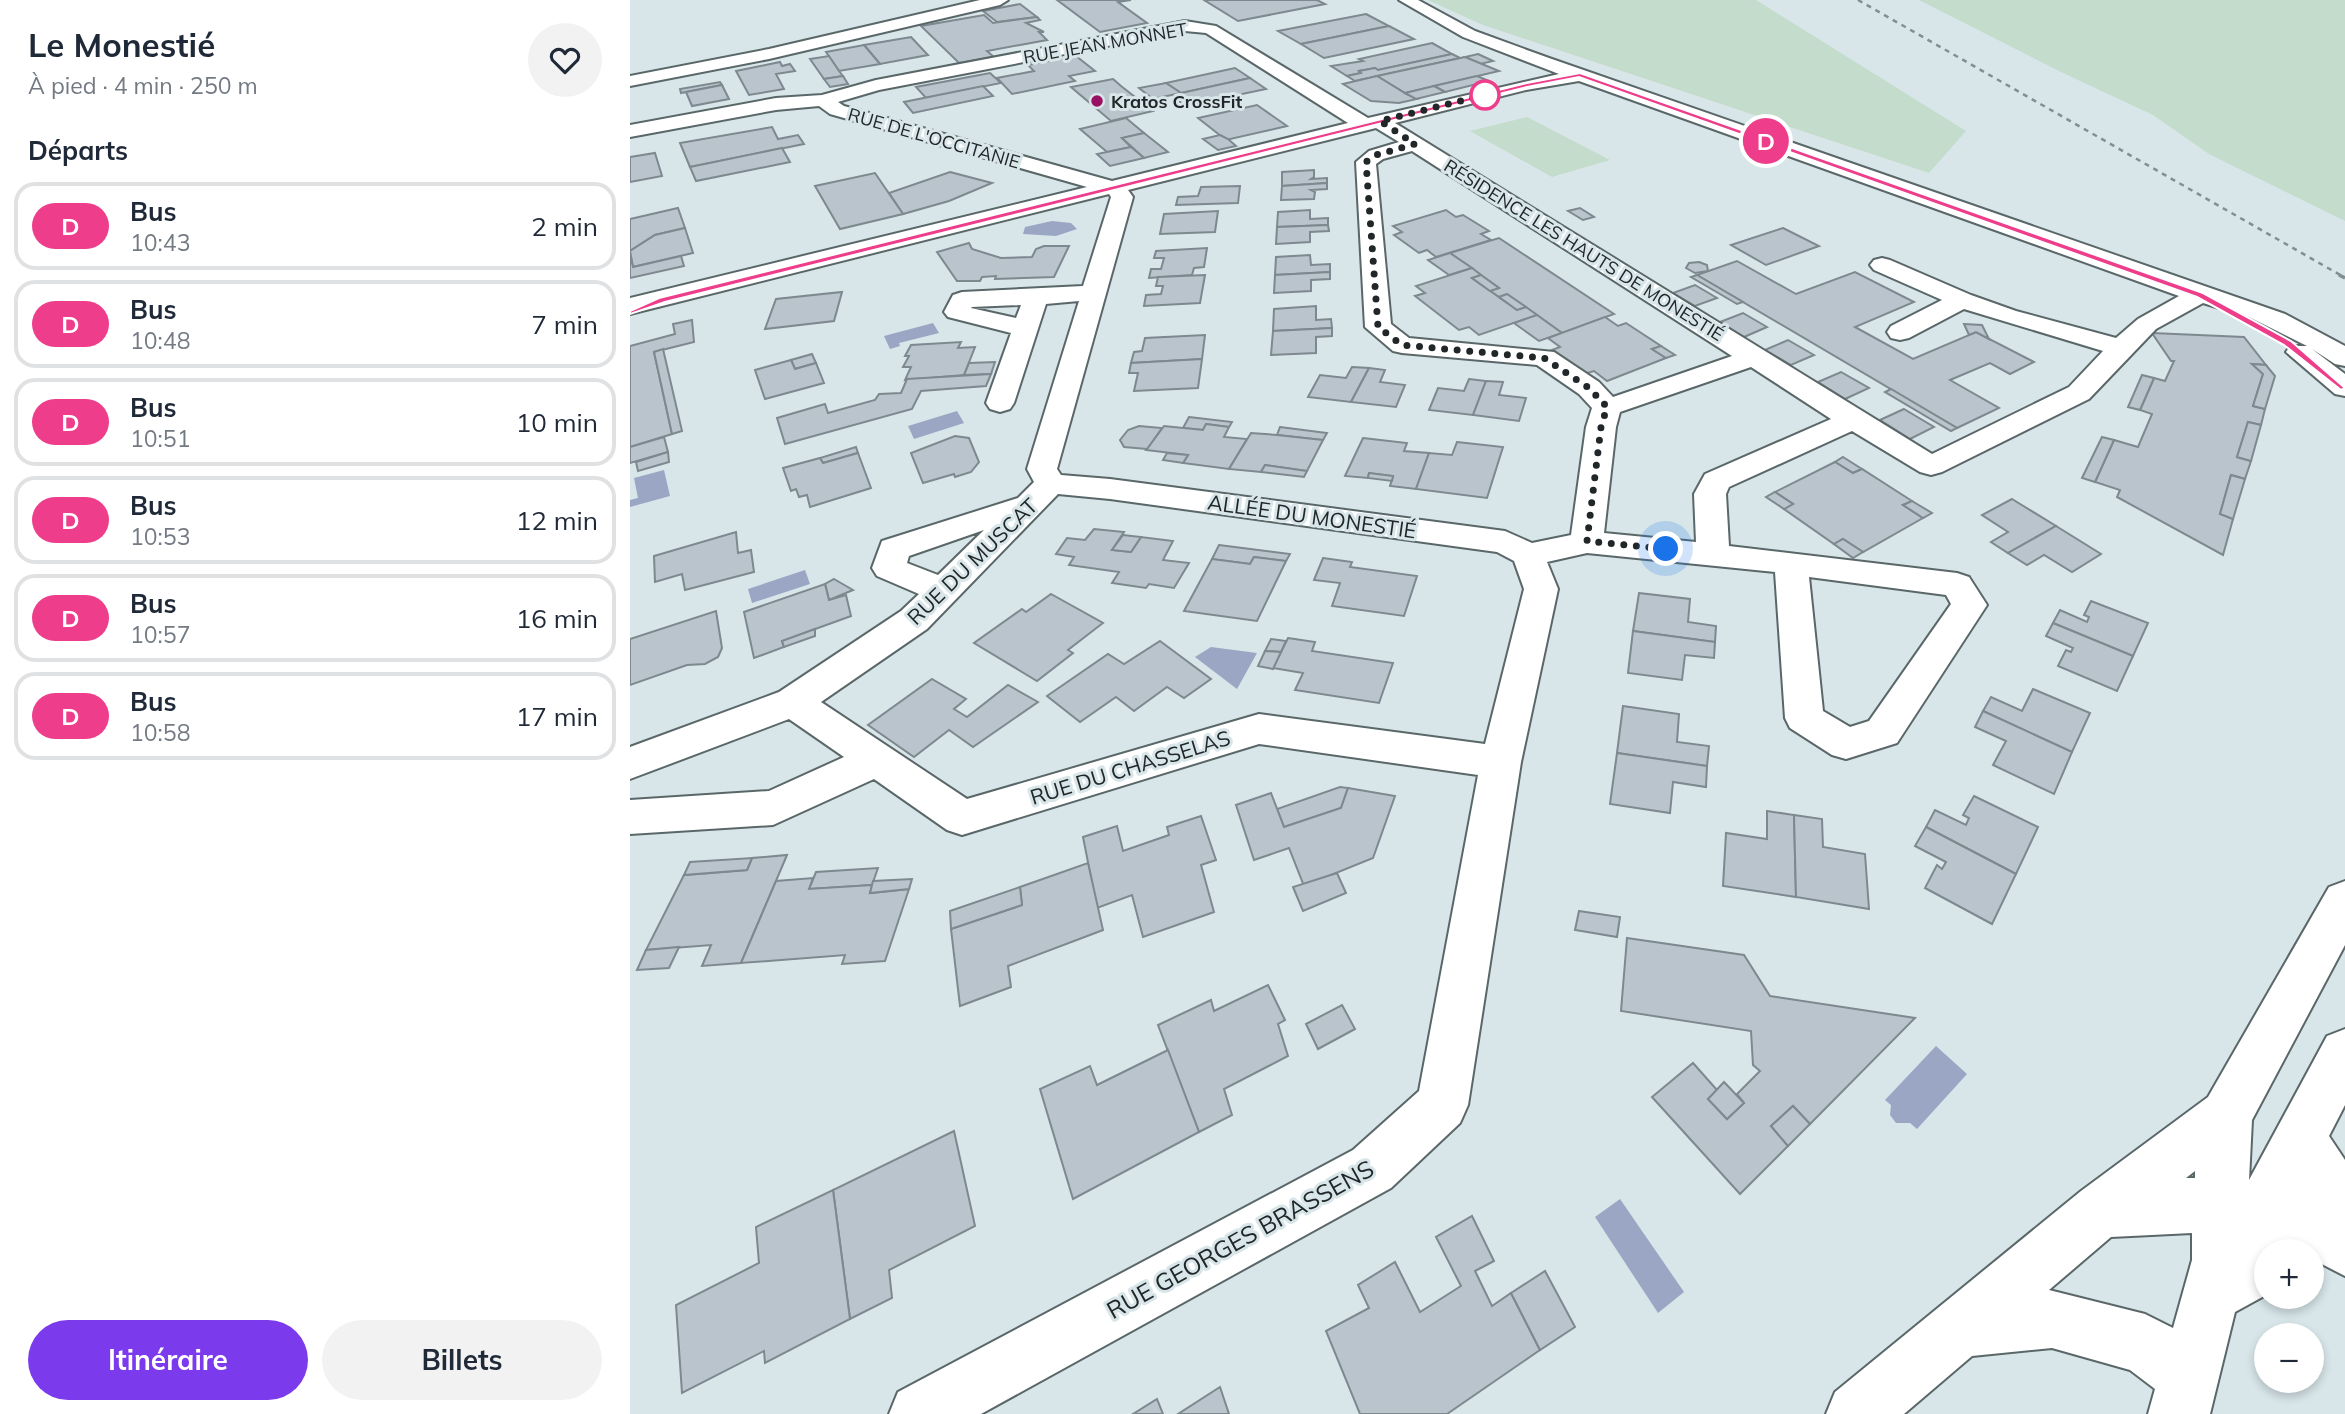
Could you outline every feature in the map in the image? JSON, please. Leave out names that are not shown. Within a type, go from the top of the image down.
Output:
[{"type":"street","points":[[630,81],[769,54],[1000,0]]},
{"type":"street","points":[[1407,0],[1469,34],[1543,62],[2200,295],[2267,313],[2314,337],[2345,358]]},
{"type":"street","name":"RUE JEAN MONNET","points":[[823,100],[876,85],[1185,26],[1210,29],[1372,123]]},
{"type":"street","points":[[1527,85],[1543,62]]},
{"type":"street","points":[[630,306],[1527,85],[1580,75]]},
{"type":"street","name":"RUE DE L'OCCITANIE","points":[[630,131],[776,104],[823,100],[836,110],[1115,187]]},
{"type":"street","name":"RÉSIDENCE LES HAUTS DE MONESTIÉ","points":[[1372,123],[1415,144],[1853,420],[1931,466],[2079,393],[2147,324],[2200,295]]},
{"type":"street","points":[[1415,144],[1376,155],[1366,162],[1378,327],[1402,345],[1544,358],[1589,388],[1607,407],[1601,427],[1587,541]]},
{"type":"street","points":[[944,590],[889,568],[894,549],[1040,494],[1042,469],[1122,197],[1115,187]]},
{"type":"street","points":[[1882,265],[1962,300],[2007,316],[2121,348]]},
{"type":"street","points":[[1024,328],[957,312],[962,300],[1093,293]]},
{"type":"street","points":[[2236,303],[2281,294]]},
{"type":"street","points":[[2200,295],[2287,343],[2345,388]]},
{"type":"street","points":[[1000,403],[1036,296]]},
{"type":"street","points":[[630,312],[662,300]]},
{"type":"street","points":[[1900,332],[1962,300]]},
{"type":"street","name":"RÉSIDENCE LES HAUTS DE MONESTIÉ","points":[[1607,407],[1754,357]]},
{"type":"street","points":[[1713,553],[1710,494],[1716,481],[1853,420]]},
{"type":"street","name":"ALLÉE DU MONESTIÉ","points":[[1040,494],[1110,489],[1505,542],[1528,555]]},
{"type":"street","name":"RUE DU MUSCAT","points":[[630,763],[793,702],[914,620],[1040,494]]},
{"type":"street","points":[[1501,762],[1541,589],[1528,555],[1587,541],[1713,553],[1791,563],[1957,585],[1969,605],[1883,732],[1846,744],[1804,718],[1791,563]]},
{"type":"street","name":"RUE DU CHASSELAS","points":[[793,702],[962,818],[1259,729],[1501,762]]},
{"type":"street","points":[[630,817],[773,808],[877,760]]},
{"type":"street","name":"RUE GEORGES BRASSENS","points":[[920,1414],[1373,1169],[1442,1105],[1501,762]]},
{"type":"street","points":[[1857,1414],[2100,1210],[2226,1115],[2345,901]]},
{"type":"street","points":[[2183,1395],[2236,1247],[2300,1138],[2345,1053]]},
{"type":"street","points":[[2226,1115],[2236,1247]]},
{"type":"street","points":[[2300,1138],[2328,1182],[2345,1200]]},
{"type":"street","points":[[2100,1210],[2236,1247],[2298,1217],[2345,1249]]},
{"type":"street","points":[[2324,1252],[2345,1249]]},
{"type":"street","points":[[1963,1327],[2052,1319],[2145,1344],[2183,1395]]},
{"type":"green space","points":[[1428,0],[1756,0],[1966,131],[1929,173],[1483,25]]},
{"type":"green space","points":[[1919,0],[2345,0],[2345,221],[2209,154],[2153,115]]},
{"type":"green space","points":[[1527,117],[1610,160],[1552,177],[1470,131]]},
{"type":"water","points":[[1052,221],[1071,223],[1077,229],[1056,236],[1023,234],[1025,227]]},
{"type":"water","points":[[933,323],[939,333],[899,343],[900,346],[890,349],[884,336]]},
{"type":"water","points":[[957,411],[964,423],[914,439],[908,426]]},
{"type":"water","points":[[664,470],[670,496],[630,507],[630,500],[638,498],[634,478]]},
{"type":"water","points":[[805,570],[810,584],[752,603],[748,589]]},
{"type":"water","points":[[1211,647],[1257,653],[1237,689],[1195,657]]},
{"type":"water","points":[[1936,1046],[1967,1074],[1917,1129],[1910,1123],[1896,1123],[1890,1115],[1891,1105],[1885,1100]]},
{"type":"water","points":[[1620,1199],[1684,1292],[1658,1313],[1595,1217]]},
{"type":"building","points":[[1057,0],[1131,0],[1118,2],[1147,23],[1100,32]]},
{"type":"building","points":[[1204,0],[1317,0],[1325,4],[1238,21]]},
{"type":"building","points":[[1020,4],[1037,17],[997,22],[983,11]]},
{"type":"building","points":[[1366,14],[1389,26],[1301,44],[1278,31]]},
{"type":"building","points":[[984,15],[993,23],[1037,17],[1040,20],[1026,23],[1044,32],[1039,32],[1047,40],[987,51],[994,57],[959,63],[921,26]]},
{"type":"building","points":[[1389,26],[1414,39],[1324,58],[1301,44]]},
{"type":"building","points":[[911,37],[928,55],[880,64],[864,45]]},
{"type":"building","points":[[1432,43],[1452,54],[1378,70],[1375,68],[1359,71],[1361,73],[1347,76],[1331,66],[1363,61],[1359,59]]},
{"type":"building","points":[[864,45],[880,64],[839,71],[826,52]]},
{"type":"building","points":[[1452,54],[1460,58],[1355,81],[1347,76],[1361,73],[1359,71],[1375,68],[1378,70]]},
{"type":"building","points":[[1478,54],[1493,61],[1480,64],[1465,57]]},
{"type":"building","points":[[829,56],[843,76],[824,79],[810,59]]},
{"type":"building","points":[[1076,56],[1095,71],[1069,76],[1075,81],[1012,94],[997,78],[1034,71],[1028,65]]},
{"type":"building","points":[[1465,57],[1499,71],[1405,93],[1377,76]]},
{"type":"building","points":[[780,62],[782,66],[790,64],[795,71],[776,74],[784,89],[749,95],[736,71]]},
{"type":"building","points":[[1235,68],[1250,78],[1181,93],[1166,83]]},
{"type":"building","points":[[990,73],[1001,83],[926,98],[916,87]]},
{"type":"building","points":[[843,76],[848,84],[830,87],[824,79]]},
{"type":"building","points":[[1377,76],[1417,99],[1399,103],[1371,101],[1343,84]]},
{"type":"building","points":[[1477,76],[1489,81],[1445,92],[1434,86]]},
{"type":"building","points":[[1250,78],[1266,89],[1185,106],[1172,95]]},
{"type":"building","points":[[1113,79],[1153,111],[1111,121],[1071,87]]},
{"type":"building","points":[[720,82],[722,85],[681,93],[680,89]]},
{"type":"building","points":[[1166,83],[1181,93],[1153,99],[1139,88]]},
{"type":"building","points":[[722,85],[729,99],[692,106],[686,92]]},
{"type":"building","points":[[983,86],[993,96],[913,113],[904,102]]},
{"type":"building","points":[[1434,86],[1445,92],[1416,99],[1405,93]]},
{"type":"building","points":[[1257,105],[1287,126],[1226,140],[1198,118]]},
{"type":"building","points":[[1126,118],[1144,133],[1122,138],[1131,147],[1107,152],[1080,129]]},
{"type":"building","points":[[772,127],[778,139],[798,135],[804,144],[690,167],[680,143]]},
{"type":"building","points":[[1144,133],[1168,152],[1144,158],[1122,138]]},
{"type":"building","points":[[1220,135],[1236,146],[1218,150],[1203,139]]},
{"type":"building","points":[[1131,147],[1144,158],[1110,166],[1097,154]]},
{"type":"building","points":[[782,148],[790,162],[696,181],[690,167]]},
{"type":"building","points":[[655,153],[662,176],[630,182],[630,157]]},
{"type":"building","points":[[1314,170],[1314,177],[1311,179],[1327,178],[1327,183],[1282,186],[1282,172]]},
{"type":"building","points":[[950,172],[992,183],[949,201],[903,214],[889,193]]},
{"type":"building","points":[[875,173],[903,214],[840,229],[815,186]]},
{"type":"building","points":[[1327,183],[1327,189],[1311,190],[1315,192],[1314,199],[1281,200],[1282,186]]},
{"type":"building","points":[[1240,186],[1238,203],[1176,205],[1178,197],[1198,196],[1201,187]]},
{"type":"building","points":[[678,208],[685,228],[655,235],[630,251],[630,219]]},
{"type":"building","points":[[1580,208],[1594,217],[1583,220],[1568,211]]},
{"type":"building","points":[[1310,210],[1310,219],[1328,218],[1328,225],[1277,227],[1278,212]]},
{"type":"building","points":[[1446,210],[1456,217],[1463,215],[1489,231],[1481,234],[1491,240],[1436,257],[1427,250],[1419,253],[1394,235],[1402,232],[1393,226]]},
{"type":"building","points":[[1218,211],[1215,232],[1160,234],[1164,214]]},
{"type":"building","points":[[1328,225],[1329,231],[1310,232],[1310,242],[1276,244],[1277,227]]},
{"type":"building","points":[[685,228],[693,253],[633,267],[630,251],[655,235]]},
{"type":"building","points":[[1783,228],[1819,246],[1766,265],[1731,245]]},
{"type":"building","points":[[1499,238],[1614,314],[1562,333],[1507,294],[1499,297],[1490,291],[1499,288],[1450,253]]},
{"type":"building","points":[[969,243],[972,249],[1001,258],[1032,257],[1036,249],[1044,246],[1069,246],[1054,277],[995,279],[996,276],[982,277],[980,281],[957,281],[937,252]]},
{"type":"building","points":[[1207,248],[1204,267],[1194,268],[1192,275],[1149,278],[1151,269],[1161,269],[1164,258],[1154,258],[1156,251]]},
{"type":"building","points":[[1450,253],[1472,268],[1449,275],[1428,260]]},
{"type":"building","points":[[630,254],[633,267],[681,256],[684,266],[630,278]]},
{"type":"building","points":[[1310,255],[1311,265],[1330,264],[1330,272],[1275,275],[1276,257]]},
{"type":"building","points":[[1737,261],[1796,294],[1855,272],[1914,302],[1855,327],[1913,359],[1976,332],[2034,362],[2010,374],[1990,363],[1950,380],[1999,408],[1957,428],[1697,275]]},
{"type":"building","points":[[1689,263],[1707,265],[1708,271],[1695,273],[1686,268]]},
{"type":"building","points":[[1472,268],[1481,275],[1472,278],[1517,310],[1526,307],[1537,315],[1479,335],[1469,327],[1459,330],[1415,296],[1425,293],[1416,286]]},
{"type":"building","points":[[1330,272],[1330,279],[1311,280],[1311,291],[1274,293],[1275,275]]},
{"type":"building","points":[[1205,275],[1200,303],[1144,306],[1146,295],[1161,294],[1163,286],[1156,286],[1158,277]]},
{"type":"building","points":[[1481,275],[1499,288],[1490,291],[1472,278]]},
{"type":"building","points":[[1697,275],[1743,302],[1737,304],[1691,277]]},
{"type":"building","points":[[1695,285],[1717,298],[1695,306],[1673,293]]},
{"type":"building","points":[[842,292],[834,321],[765,329],[776,299]]},
{"type":"building","points":[[1507,294],[1526,307],[1517,310],[1499,297]]},
{"type":"building","points":[[1316,306],[1316,320],[1331,319],[1332,328],[1273,331],[1274,309]]},
{"type":"building","points":[[1743,313],[1767,327],[1744,337],[1720,322]]},
{"type":"building","points":[[1537,315],[1562,333],[1539,341],[1514,323]]},
{"type":"building","points":[[1605,317],[1618,326],[1626,323],[1661,346],[1652,349],[1666,358],[1607,381],[1594,371],[1584,374],[1552,350],[1560,347],[1548,338]]},
{"type":"building","points":[[692,320],[694,342],[654,352],[672,434],[630,447],[630,346],[675,334],[673,324]]},
{"type":"building","points":[[1964,324],[1982,325],[1989,339],[1976,332],[1969,335]]},
{"type":"building","points":[[1332,328],[1332,336],[1316,337],[1316,353],[1271,355],[1273,331]]},
{"type":"building","points":[[2152,333],[2244,337],[2266,365],[2252,364],[2263,374],[2253,406],[2265,409],[2261,425],[2248,422],[2237,457],[2251,461],[2245,479],[2231,475],[2220,514],[2233,519],[2223,555],[2117,497],[2120,490],[2095,482],[2114,440],[2138,447],[2152,414],[2140,410],[2154,378],[2165,381],[2174,361],[2171,361]]},
{"type":"building","points":[[1205,335],[1202,359],[1131,363],[1134,352],[1142,351],[1145,338]]},
{"type":"building","points":[[1788,340],[1814,355],[1791,365],[1765,350]]},
{"type":"building","points":[[961,342],[958,348],[975,347],[964,375],[905,380],[911,367],[903,367],[911,345]]},
{"type":"building","points":[[1661,346],[1675,355],[1666,358],[1652,349]]},
{"type":"building","points":[[663,349],[682,431],[672,434],[654,352]]},
{"type":"building","points":[[812,354],[816,363],[795,369],[791,360]]},
{"type":"building","points":[[1202,359],[1198,388],[1134,391],[1138,373],[1129,373],[1131,363]]},
{"type":"building","points":[[791,360],[795,369],[816,363],[824,383],[765,399],[755,370]]},
{"type":"building","points":[[995,362],[991,374],[964,375],[969,363]]},
{"type":"building","points":[[2252,364],[2266,365],[2275,376],[2265,409],[2253,406],[2263,374]]},
{"type":"building","points":[[1352,367],[1369,368],[1351,402],[1308,397],[1320,375],[1346,378]]},
{"type":"building","points":[[1369,368],[1385,370],[1380,382],[1405,385],[1396,407],[1351,402]]},
{"type":"building","points":[[1841,372],[1869,388],[1845,399],[1818,382]]},
{"type":"building","points":[[991,374],[986,386],[921,391],[912,409],[785,444],[777,418],[825,404],[828,413],[875,400],[879,394],[901,393],[907,379]]},
{"type":"building","points":[[2142,375],[2154,378],[2140,410],[2128,407]]},
{"type":"building","points":[[1469,379],[1486,381],[1473,415],[1429,410],[1438,388],[1464,391]]},
{"type":"building","points":[[1486,381],[1503,382],[1499,395],[1526,398],[1519,421],[1473,415]]},
{"type":"building","points":[[1891,389],[1957,428],[1951,431],[1885,392]]},
{"type":"building","points":[[1904,409],[1934,427],[1910,439],[1880,420]]},
{"type":"building","points":[[1189,417],[1232,422],[1229,427],[1206,424],[1203,430],[1183,428]]},
{"type":"building","points":[[2248,422],[2261,425],[2251,461],[2237,457]]},
{"type":"building","points":[[1206,424],[1229,427],[1224,437],[1247,439],[1229,469],[1183,463],[1188,455],[1146,450],[1164,426],[1203,430]]},
{"type":"building","points":[[1139,426],[1162,428],[1147,449],[1124,447],[1120,440],[1128,430]]},
{"type":"building","points":[[1280,427],[1327,433],[1323,440],[1277,435]]},
{"type":"building","points":[[1251,433],[1323,440],[1307,471],[1265,465],[1261,472],[1229,469]]},
{"type":"building","points":[[955,436],[969,438],[979,462],[971,472],[923,483],[911,453]]},
{"type":"building","points":[[664,437],[668,452],[630,463],[630,447]]},
{"type":"building","points":[[2102,437],[2114,440],[2095,482],[2082,478]]},
{"type":"building","points":[[1363,438],[1407,443],[1404,451],[1429,453],[1416,489],[1390,486],[1393,476],[1369,473],[1368,478],[1345,476]]},
{"type":"building","points":[[1457,442],[1503,447],[1487,498],[1416,489],[1429,453],[1452,455]]},
{"type":"building","points":[[856,447],[858,453],[823,463],[820,458]]},
{"type":"building","points":[[668,452],[669,462],[638,471],[636,462]]},
{"type":"building","points":[[858,453],[871,488],[810,507],[807,495],[799,497],[796,489],[791,491],[783,468],[820,458],[823,463]]},
{"type":"building","points":[[1167,453],[1188,455],[1183,463],[1163,460]]},
{"type":"building","points":[[1843,457],[1862,469],[1853,473],[1835,462]]},
{"type":"building","points":[[1835,462],[1853,473],[1862,469],[1912,501],[1903,505],[1923,518],[1863,552],[1843,539],[1834,544],[1784,509],[1793,504],[1775,492]]},
{"type":"building","points":[[1265,465],[1307,471],[1304,477],[1261,472]]},
{"type":"building","points":[[1369,473],[1393,476],[1392,481],[1368,478]]},
{"type":"building","points":[[2231,475],[2245,479],[2233,519],[2220,514]]},
{"type":"building","points":[[1775,492],[1793,504],[1784,509],[1766,497]]},
{"type":"building","points":[[2012,499],[2056,526],[2008,553],[1991,542],[2008,532],[1982,515]]},
{"type":"building","points":[[1912,501],[1932,513],[1923,518],[1903,505]]},
{"type":"building","points":[[2056,526],[2101,554],[2072,572],[2044,555],[2027,565],[2008,553]]},
{"type":"building","points":[[1094,529],[1124,532],[1112,550],[1131,552],[1141,537],[1173,541],[1163,560],[1189,563],[1174,588],[1149,584],[1146,588],[1112,583],[1119,572],[1069,565],[1074,557],[1056,554],[1067,538],[1085,540]]},
{"type":"building","points":[[736,532],[738,553],[751,550],[754,572],[685,590],[682,574],[655,582],[654,556]]},
{"type":"building","points":[[1123,535],[1141,537],[1131,552],[1112,550]]},
{"type":"building","points":[[1843,539],[1863,552],[1853,558],[1834,544]]},
{"type":"building","points":[[1219,545],[1290,554],[1286,561],[1254,557],[1250,564],[1212,559]]},
{"type":"building","points":[[1254,557],[1286,561],[1257,621],[1184,611],[1212,559],[1250,564]]},
{"type":"building","points":[[1323,558],[1352,562],[1350,567],[1417,576],[1404,616],[1332,606],[1340,583],[1314,580]]},
{"type":"building","points":[[834,579],[853,590],[829,600],[825,584]]},
{"type":"building","points":[[825,584],[829,600],[846,595],[851,616],[782,641],[784,647],[754,658],[744,612]]},
{"type":"building","points":[[1639,593],[1690,599],[1688,622],[1716,626],[1715,642],[1633,631]]},
{"type":"building","points":[[1051,594],[1103,623],[1068,650],[1073,653],[1037,681],[974,643],[1022,609],[1026,612]]},
{"type":"building","points":[[2091,601],[2148,623],[2133,656],[2053,623],[2060,610],[2087,622],[2089,617],[2084,615]]},
{"type":"building","points":[[716,611],[722,648],[718,657],[705,664],[687,665],[630,685],[630,639]]},
{"type":"building","points":[[2053,623],[2133,656],[2117,691],[2058,666],[2066,650],[2071,652],[2073,648],[2046,636]]},
{"type":"building","points":[[815,629],[815,636],[784,647],[782,641]]},
{"type":"building","points":[[1633,631],[1715,642],[1714,658],[1685,655],[1682,680],[1628,673]]},
{"type":"building","points":[[1288,638],[1315,642],[1312,651],[1393,663],[1379,703],[1295,690],[1303,673],[1273,668]]},
{"type":"building","points":[[1271,639],[1286,641],[1281,652],[1265,651]]},
{"type":"building","points":[[1160,641],[1211,679],[1184,698],[1167,687],[1134,711],[1116,697],[1080,722],[1047,696],[1108,654],[1124,664]]},
{"type":"building","points":[[1265,651],[1281,652],[1273,669],[1258,666]]},
{"type":"building","points":[[932,679],[966,699],[954,709],[967,717],[1008,685],[1038,702],[973,747],[949,730],[914,757],[868,725]]},
{"type":"building","points":[[2033,689],[2090,713],[2072,752],[1983,711],[1991,697],[2022,711]]},
{"type":"building","points":[[1623,706],[1679,714],[1677,742],[1709,746],[1707,766],[1617,753]]},
{"type":"building","points":[[1983,711],[2072,752],[2054,794],[1993,765],[2006,741],[1975,727]]},
{"type":"building","points":[[1617,753],[1707,766],[1706,787],[1673,782],[1670,813],[1610,804]]},
{"type":"building","points":[[1340,787],[1348,788],[1341,808],[1284,827],[1277,809]]},
{"type":"building","points":[[1348,788],[1395,796],[1373,858],[1304,886],[1289,848],[1254,860],[1236,805],[1271,793],[1284,827],[1341,808]]},
{"type":"building","points":[[1974,796],[2038,827],[2016,874],[1926,827],[1935,810],[1966,825],[1969,818],[1963,815]]},
{"type":"building","points":[[1767,811],[1794,815],[1796,897],[1723,886],[1726,833],[1767,839]]},
{"type":"building","points":[[1794,815],[1822,819],[1823,847],[1865,854],[1869,909],[1796,897]]},
{"type":"building","points":[[1201,816],[1216,860],[1201,865],[1214,912],[1143,937],[1132,895],[1097,908],[1083,837],[1117,826],[1123,851],[1169,835],[1167,827]]},
{"type":"building","points":[[1926,827],[2016,874],[1992,924],[1925,888],[1937,865],[1942,869],[1946,862],[1915,846]]},
{"type":"building","points":[[787,855],[741,963],[702,966],[711,945],[646,950],[684,875],[747,870],[752,858]]},
{"type":"building","points":[[752,858],[747,870],[684,875],[690,862]]},
{"type":"building","points":[[1088,863],[1103,930],[1008,966],[1011,987],[960,1006],[951,929],[1022,905],[1020,887]]},
{"type":"building","points":[[878,868],[872,885],[809,889],[816,872]]},
{"type":"building","points":[[1337,873],[1346,893],[1303,911],[1293,887]]},
{"type":"building","points":[[813,878],[809,889],[872,885],[870,893],[909,889],[885,961],[842,964],[845,955],[741,963],[776,881]]},
{"type":"building","points":[[912,879],[909,889],[870,893],[873,881]]},
{"type":"building","points":[[1020,887],[1022,905],[951,929],[950,911]]},
{"type":"building","points":[[1579,911],[1620,917],[1617,937],[1575,930]]},
{"type":"building","points":[[1627,938],[1744,955],[1770,996],[1915,1018],[1810,1124],[1793,1106],[1771,1126],[1788,1146],[1740,1194],[1652,1097],[1693,1063],[1717,1090],[1708,1099],[1727,1119],[1744,1103],[1737,1094],[1760,1071],[1753,1065],[1751,1031],[1621,1011]]},
{"type":"building","points":[[679,947],[669,968],[637,970],[646,950]]},
{"type":"building","points":[[1268,985],[1285,1020],[1278,1024],[1288,1056],[1224,1089],[1232,1115],[1199,1132],[1158,1025],[1211,1000],[1214,1011]]},
{"type":"building","points":[[1342,1005],[1355,1029],[1318,1049],[1306,1024]]},
{"type":"building","points":[[1168,1050],[1199,1132],[1073,1199],[1040,1089],[1090,1066],[1097,1085]]},
{"type":"building","points":[[1724,1082],[1744,1103],[1727,1119],[1708,1099]]},
{"type":"building","points":[[1793,1106],[1810,1124],[1788,1146],[1771,1126]]},
{"type":"building","points":[[954,1131],[975,1226],[889,1270],[892,1298],[850,1319],[833,1190]]},
{"type":"building","points":[[833,1190],[850,1319],[765,1363],[764,1351],[682,1393],[676,1305],[759,1263],[756,1227]]},
{"type":"building","points":[[1472,1216],[1494,1261],[1475,1271],[1492,1306],[1511,1293],[1540,1350],[1447,1414],[1360,1414],[1326,1331],[1369,1308],[1358,1285],[1395,1262],[1420,1312],[1461,1286],[1436,1237]]},
{"type":"building","points":[[1545,1271],[1575,1327],[1540,1350],[1511,1293]]},
{"type":"building","points":[[1220,1387],[1229,1414],[1178,1414]]},
{"type":"building","points":[[1157,1399],[1163,1414],[1133,1414]]},
{"type":"railway","points":[[1858,0],[2342,276]]},
{"type":"railway","points":[[2339,275],[2345,278]]},
{"type":"bus line","name":"D","points":[[630,311],[662,300],[1527,85],[1580,75],[2200,295],[2287,343],[2345,388]]},
{"type":"place","name":"Kratos CrossFit","points":[[1097,101]]},
{"type":"route","points":[[1485,95],[1380,121],[1415,144],[1376,155],[1366,162],[1378,327],[1402,345],[1544,358],[1589,388],[1607,407],[1601,427],[1587,541],[1666,549]]}]
